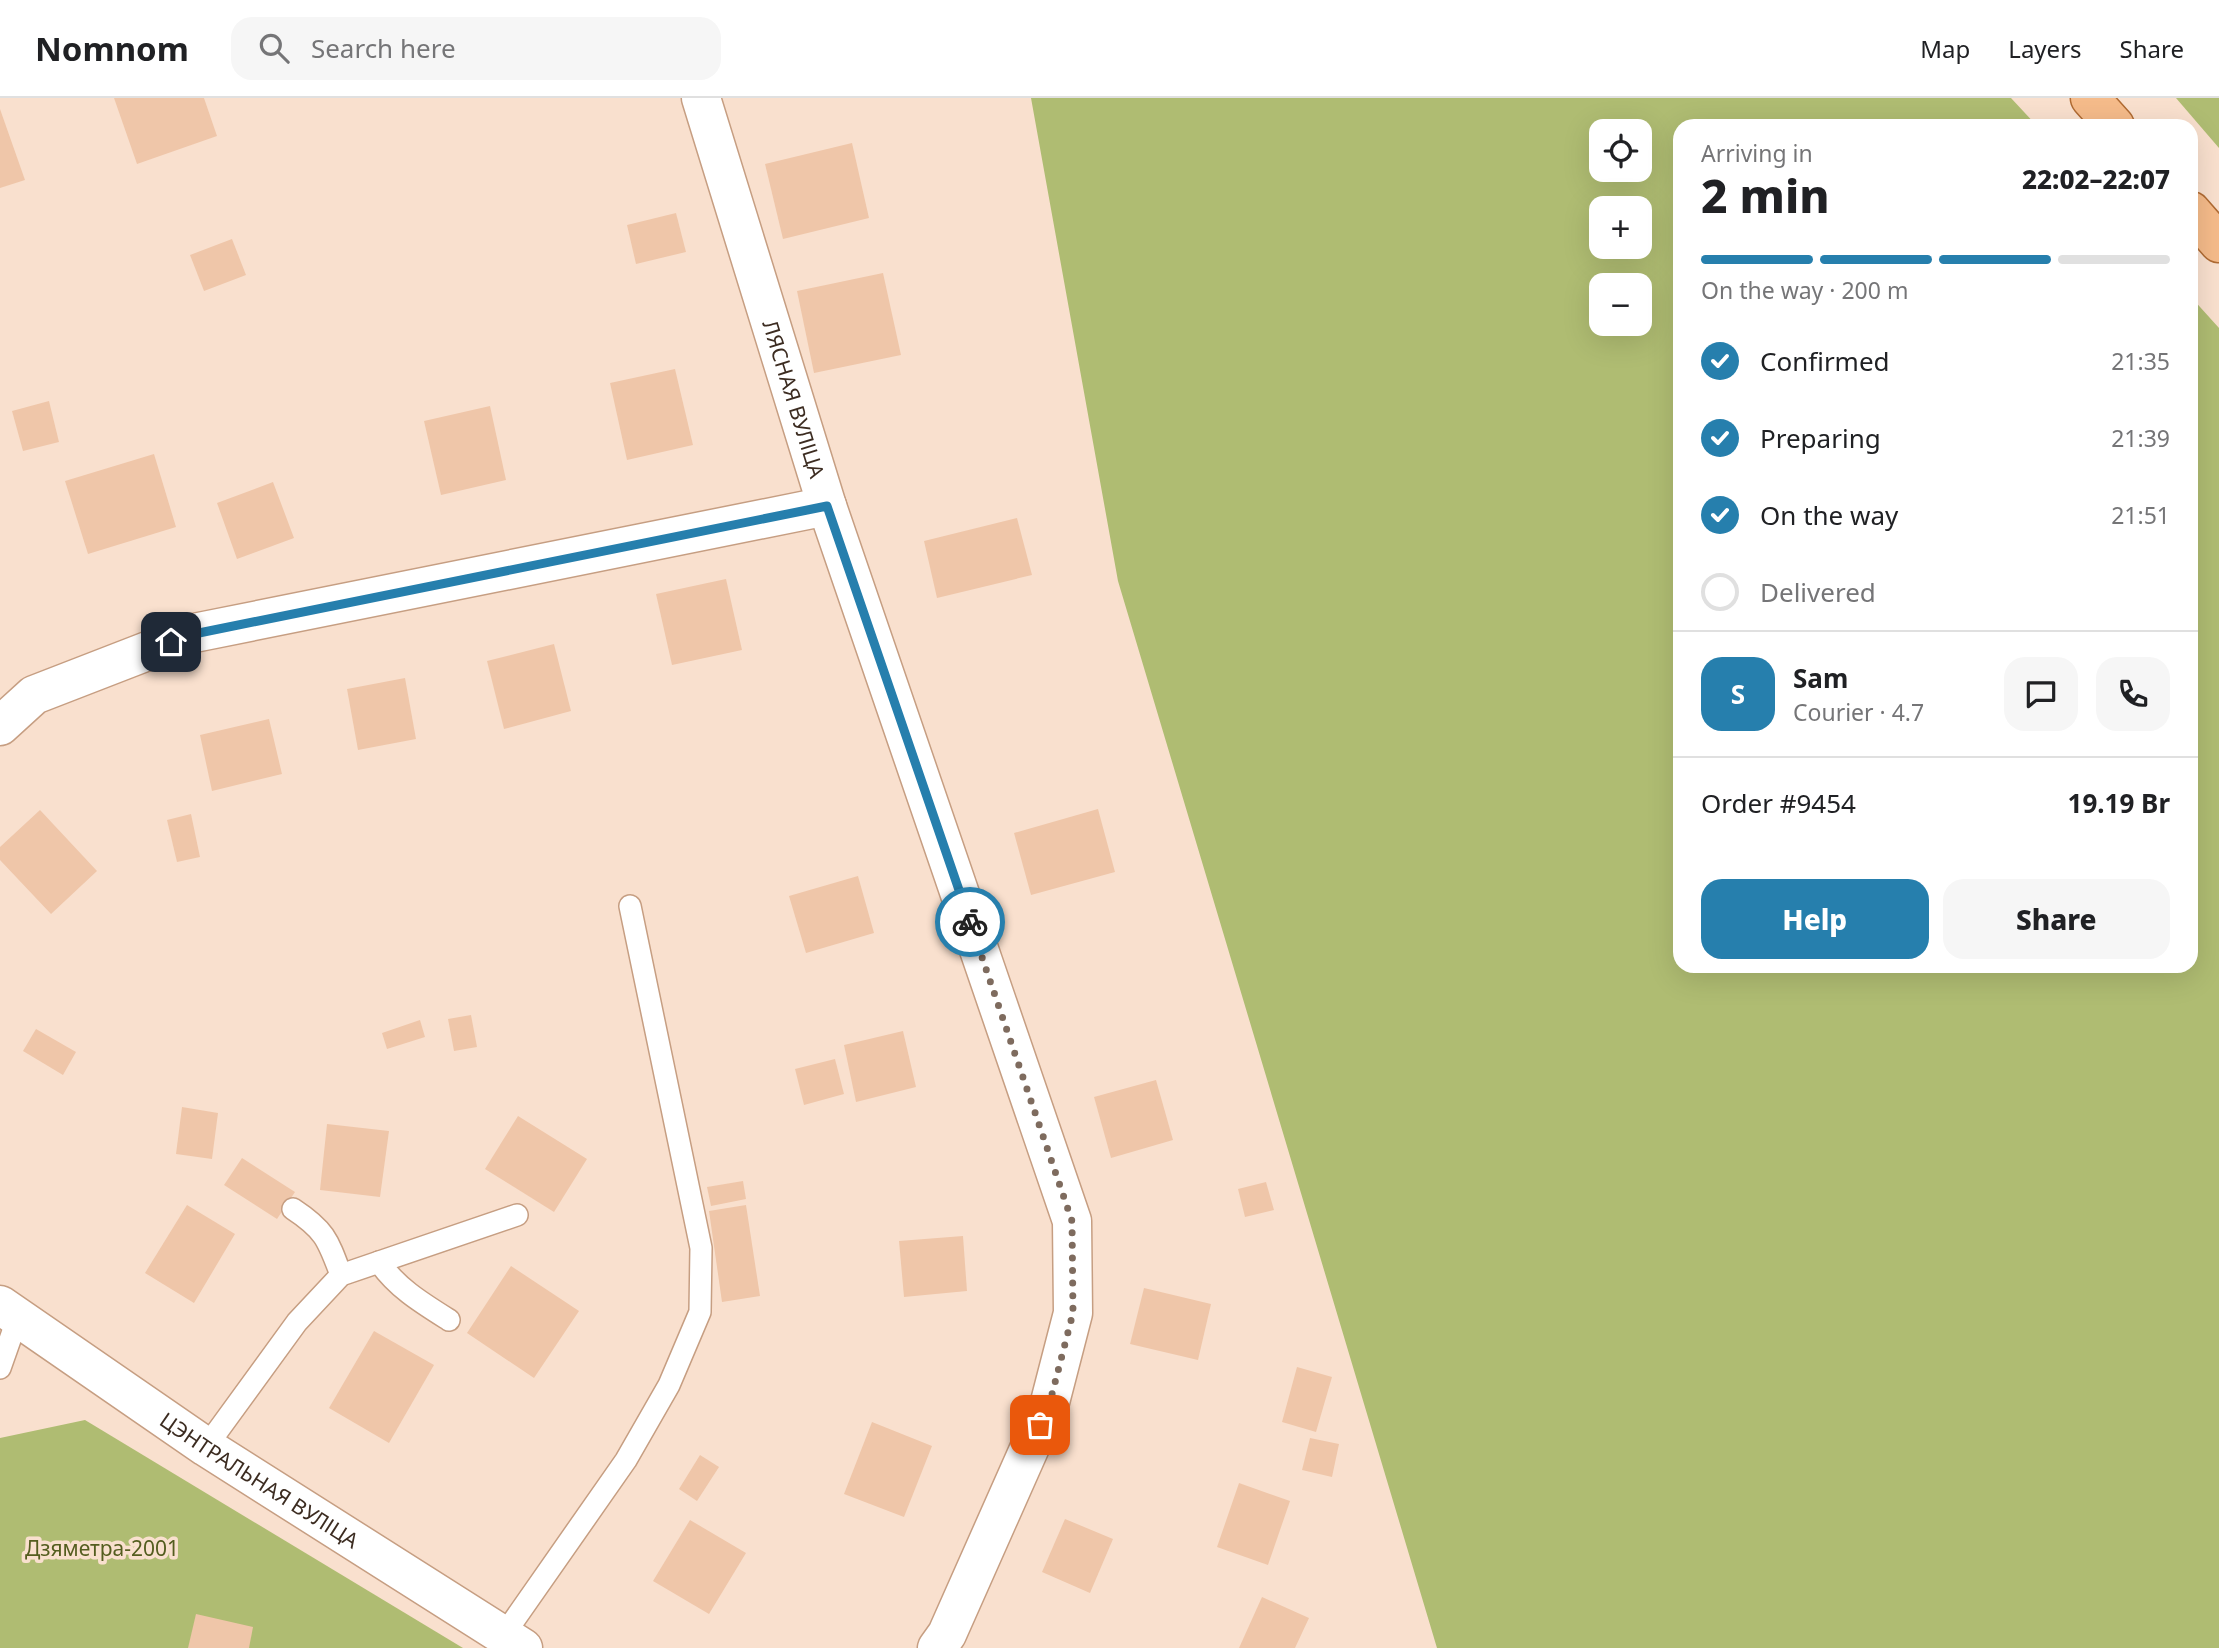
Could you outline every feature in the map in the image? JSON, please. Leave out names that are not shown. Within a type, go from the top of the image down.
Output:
[{"type":"main road","points":[[2090,98],[2109,119]]},
{"type":"main road","points":[[2198,219],[2219,243]]},
{"type":"street","name":"ЛЯСНАЯ ВУЛІЦА","points":[[701,98],[827,506],[1072,1221],[1073,1313],[1050,1402],[947,1634],[937,1648]]},
{"type":"street","points":[[0,726],[34,695],[194,634],[827,506]]},
{"type":"street","name":"ЦЭНТРАЛЬНАЯ ВУЛІЦА","points":[[9,1311],[206,1447],[513,1642]]},
{"type":"lane","points":[[513,1642],[626,1460],[669,1385],[699,1312],[701,1248],[630,906]]},
{"type":"lane","points":[[293,1209],[327,1236],[341,1275]]},
{"type":"lane","points":[[206,1447],[297,1322],[341,1275],[517,1215]]},
{"type":"lane","points":[[379,1262],[391,1279],[408,1294],[449,1320]]},
{"type":"lane","points":[[0,1368],[9,1311]]},
{"type":"green space","points":[[1031,98],[2011,98],[2030,119],[1673,119],[1673,973],[2198,973],[2198,305],[2219,328],[2219,1648],[1437,1648],[1118,581]]},
{"type":"green space","points":[[2176,98],[2219,98],[2219,148],[2198,124],[2198,119],[2194,119]]},
{"type":"green space","name":"Дзяметра-2001","points":[[85,1420],[463,1648],[0,1648],[0,1438]]},
{"type":"building","points":[[114,98],[204,98],[217,136],[137,164]]},
{"type":"building","points":[[0,109],[25,180],[0,188]]},
{"type":"building","points":[[852,143],[869,218],[783,239],[765,164]]},
{"type":"building","points":[[676,213],[686,252],[636,264],[627,225]]},
{"type":"building","points":[[232,239],[246,275],[204,291],[190,255]]},
{"type":"building","points":[[883,273],[901,355],[814,373],[797,291]]},
{"type":"building","points":[[675,369],[693,445],[627,460],[610,383]]},
{"type":"building","points":[[49,401],[59,442],[23,451],[12,411]]},
{"type":"building","points":[[490,406],[506,480],[441,495],[424,421]]},
{"type":"building","points":[[154,454],[176,527],[88,554],[65,481]]},
{"type":"building","points":[[273,482],[294,538],[237,559],[217,503]]},
{"type":"building","points":[[1017,518],[1032,575],[937,598],[924,541]]},
{"type":"building","points":[[726,579],[742,650],[672,665],[656,594]]},
{"type":"building","points":[[554,644],[571,711],[504,729],[487,661]]},
{"type":"building","points":[[405,678],[416,739],[358,750],[347,689]]},
{"type":"building","points":[[269,719],[282,774],[212,791],[200,735]]},
{"type":"building","points":[[1098,809],[1115,872],[1031,895],[1014,833]]},
{"type":"building","points":[[40,810],[97,871],[51,914],[0,860],[0,847]]},
{"type":"building","points":[[191,814],[200,857],[177,862],[167,820]]},
{"type":"building","points":[[858,876],[874,933],[806,953],[789,896]]},
{"type":"building","points":[[471,1015],[477,1047],[454,1051],[448,1019]]},
{"type":"building","points":[[420,1020],[425,1037],[387,1049],[382,1033]]},
{"type":"building","points":[[36,1029],[76,1052],[63,1075],[23,1051]]},
{"type":"building","points":[[903,1031],[916,1087],[856,1102],[844,1045]]},
{"type":"building","points":[[835,1059],[844,1094],[804,1105],[795,1069]]},
{"type":"building","points":[[1156,1080],[1173,1140],[1111,1158],[1094,1097]]},
{"type":"building","points":[[182,1107],[218,1113],[212,1159],[176,1154]]},
{"type":"building","points":[[518,1116],[587,1159],[554,1212],[485,1169]]},
{"type":"building","points":[[327,1124],[389,1131],[380,1197],[320,1190]]},
{"type":"building","points":[[242,1158],[295,1192],[277,1219],[224,1185]]},
{"type":"building","points":[[743,1181],[746,1199],[711,1206],[707,1187]]},
{"type":"building","points":[[1266,1182],[1274,1210],[1245,1217],[1238,1189]]},
{"type":"building","points":[[187,1205],[235,1234],[194,1303],[145,1273]]},
{"type":"building","points":[[746,1205],[760,1296],[722,1302],[709,1211]]},
{"type":"building","points":[[963,1236],[967,1291],[904,1297],[899,1241]]},
{"type":"building","points":[[511,1266],[579,1311],[534,1378],[467,1333]]},
{"type":"building","points":[[1144,1288],[1211,1304],[1198,1360],[1130,1344]]},
{"type":"building","points":[[374,1331],[434,1365],[389,1443],[329,1408]]},
{"type":"building","points":[[1297,1367],[1332,1377],[1316,1432],[1282,1422]]},
{"type":"building","points":[[872,1422],[932,1446],[904,1517],[844,1494]]},
{"type":"building","points":[[1310,1438],[1339,1444],[1332,1477],[1302,1470]]},
{"type":"building","points":[[700,1455],[719,1467],[697,1501],[679,1489]]},
{"type":"building","points":[[1239,1483],[1290,1501],[1268,1565],[1217,1547]]},
{"type":"building","points":[[1065,1519],[1113,1539],[1090,1593],[1042,1572]]},
{"type":"building","points":[[690,1520],[746,1553],[709,1614],[653,1581]]},
{"type":"building","points":[[1262,1597],[1309,1618],[1295,1648],[1239,1648]]},
{"type":"building","points":[[196,1614],[253,1627],[249,1648],[188,1648]]},
{"type":"way so far","points":[[970,922],[1072,1221],[1073,1313],[1050,1402],[1040,1425]]},
{"type":"route","points":[[171,642],[194,634],[827,506],[970,922]]}]
